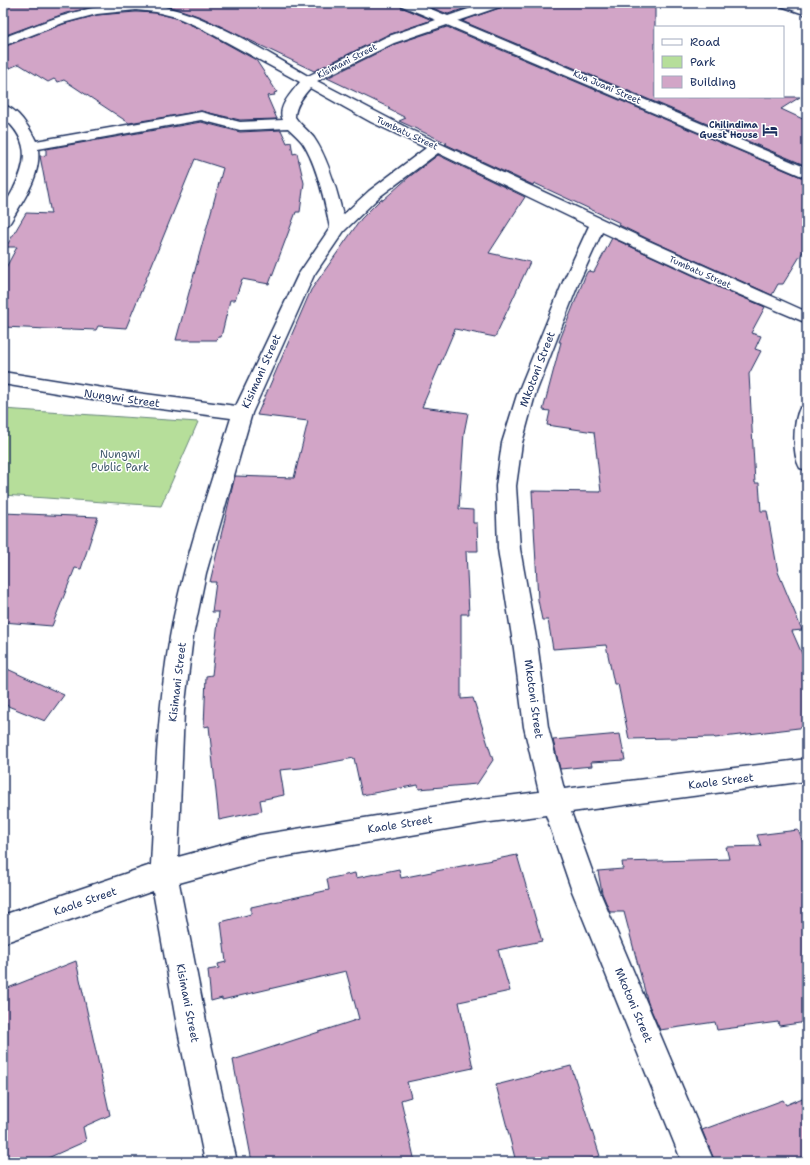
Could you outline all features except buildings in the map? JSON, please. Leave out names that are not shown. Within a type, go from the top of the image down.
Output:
[{"type":"street","name":"Kua Juani Street","points":[[406,3],[807,173]]},
{"type":"street","name":"Kisimani Street","points":[[292,124],[288,116],[288,112],[295,98],[308,82],[390,40],[498,3]]},
{"type":"street","points":[[785,3],[807,10]]},
{"type":"street","name":"Tumbatu Street","points":[[3,42],[56,22],[95,10],[136,5],[159,8],[189,18],[233,39],[363,112],[708,276],[807,318]]},
{"type":"street","points":[[3,109],[26,133],[31,146],[32,157],[25,181],[3,221]]},
{"type":"street","points":[[31,146],[201,116],[240,126],[292,124],[308,140],[321,167],[330,192],[338,228]]},
{"type":"street","name":"Kisimani Street","points":[[221,1162],[192,1026],[164,874],[172,711],[182,636],[195,573],[242,413],[306,275],[338,228],[374,194],[438,147]]},
{"type":"street","name":"Mkotoni Street","points":[[598,224],[571,282],[526,395],[512,443],[506,486],[509,549],[526,649],[536,727],[554,801],[586,891],[698,1162]]},
{"type":"street","name":"Nungwi Street","points":[[3,378],[114,397],[242,413]]},
{"type":"street","points":[[807,413],[804,442],[807,463]]},
{"type":"street","name":"Kaole Street","points":[[3,929],[164,874],[259,848],[474,812],[807,770]]},
{"type":"green space","name":"Nungwi Public Park","points":[[3,409],[198,422],[161,506],[3,495]]},
{"type":"place","name":"Chilindima Guest House","points":[[770,130]]}]
